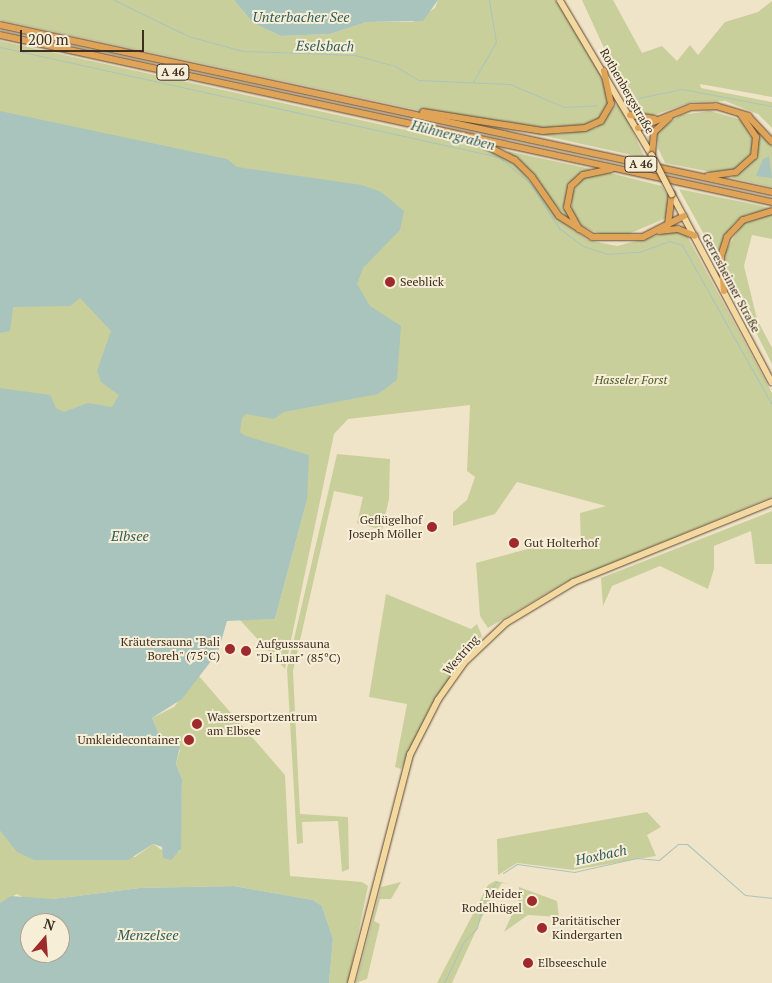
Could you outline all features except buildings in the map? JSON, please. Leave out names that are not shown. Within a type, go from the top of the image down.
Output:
[{"type":"highway","name":"A 46","points":[[0,24],[772,192]]},
{"type":"highway","name":"A 46","points":[[0,35],[772,202]]},
{"type":"highway","points":[[415,114],[423,112],[543,131],[585,128],[601,121],[611,104],[604,71]]},
{"type":"highway","points":[[638,128],[662,118],[704,105],[734,110],[755,121],[772,142]]},
{"type":"highway","points":[[702,177],[736,172],[754,156],[753,129],[734,110]]},
{"type":"highway","points":[[630,115],[662,118]]},
{"type":"highway","points":[[652,155],[654,132],[671,115]]},
{"type":"highway","points":[[466,136],[515,160],[532,177],[559,216],[586,235],[622,240],[655,231],[684,216]]},
{"type":"highway","points":[[586,235],[568,214],[568,194],[583,175],[614,168]]},
{"type":"highway","points":[[668,225],[672,194]]},
{"type":"highway","points":[[724,291],[721,256],[727,237],[743,220],[772,211]]},
{"type":"highway","points":[[655,231],[678,229],[695,236]]},
{"type":"main road","name":"Rothenbergstraße","points":[[560,0],[638,128],[672,194]]},
{"type":"main road","name":"Gerresheimer Straße","points":[[672,194],[772,382]]},
{"type":"main road","name":"Westring","points":[[351,983],[410,755],[438,700],[464,663],[506,623],[574,582],[772,502]]},
{"type":"green space","points":[[0,0],[234,0],[253,23],[281,36],[330,34],[367,22],[413,22],[435,8],[438,0],[555,0],[598,66],[609,102],[602,117],[589,125],[551,129],[460,119],[0,20]]},
{"type":"green space","points":[[582,0],[613,0],[642,53],[662,46],[677,61],[690,45],[698,55],[725,22],[758,12],[772,1],[772,97],[700,84],[701,88],[772,102],[772,128],[758,114],[725,101],[692,102],[651,116],[641,113],[615,72]]},
{"type":"green space","name":"Hasseler Forst","points":[[0,41],[483,147],[518,166],[559,219],[588,240],[617,246],[674,231],[686,234],[772,393],[772,497],[566,582],[488,628],[480,616],[476,563],[535,547],[581,550],[580,513],[606,506],[517,482],[495,514],[453,526],[453,512],[467,500],[475,477],[467,471],[470,405],[348,419],[334,434],[285,669],[240,620],[275,619],[307,500],[0,491]]},
{"type":"green space","points":[[619,102],[645,158],[523,131],[561,134],[596,128]]},
{"type":"green space","points":[[710,111],[742,120],[753,140],[750,158],[734,170],[716,173],[665,163],[658,148],[657,131],[681,115]]},
{"type":"green space","points":[[753,126],[772,145],[772,187],[732,178],[755,158]]},
{"type":"green space","points":[[507,151],[591,169],[574,180],[566,210],[571,222]]},
{"type":"green space","points":[[606,172],[662,186],[669,199],[666,218],[624,236],[603,235],[581,226],[572,211],[572,193],[582,179]]},
{"type":"green space","points":[[679,189],[772,209],[746,215],[733,224],[718,260]]},
{"type":"green space","points":[[766,214],[772,214],[772,239],[752,235],[744,266],[757,319],[772,348],[772,364],[729,279],[725,252],[743,223]]},
{"type":"green space","points":[[337,454],[390,459],[389,499],[382,530],[357,523],[363,497],[334,491],[293,671],[300,814],[348,817],[349,869],[342,872],[338,821],[302,822],[303,843],[297,844],[287,669]]},
{"type":"green space","points":[[772,511],[772,564],[755,564],[751,531],[714,546],[714,569],[708,589],[660,566],[612,586],[603,606],[601,578]]},
{"type":"green space","points":[[386,594],[471,629],[477,624],[482,636],[430,707],[401,769],[395,767],[407,704],[369,697]]},
{"type":"green space","points":[[198,675],[285,775],[290,876],[362,882],[368,886],[348,983],[329,983],[333,939],[322,906],[313,900],[234,886],[140,888],[53,899],[26,899],[17,894],[0,903],[0,831],[18,852],[135,857],[153,844],[172,857],[180,851],[182,779],[176,764],[180,750],[159,734],[152,718],[174,707]]},
{"type":"green space","points":[[647,812],[661,827],[647,835],[656,856],[573,870],[517,863],[498,875],[497,839]]},
{"type":"green space","points":[[495,881],[512,884],[502,883],[489,902],[452,983],[437,983],[488,885]]},
{"type":"green space","points":[[401,882],[391,899],[380,899],[374,921],[380,924],[367,979],[356,983],[381,887]]},
{"type":"green space","points":[[519,887],[557,901],[559,917],[528,915],[504,932],[519,899]]},
{"type":"water","name":"Unterbacher See","points":[[234,0],[438,0],[423,21],[367,22],[330,34],[281,36],[253,23]]},
{"type":"water","name":"Elbsee","points":[[0,111],[227,159],[237,167],[362,185],[381,192],[404,211],[400,230],[363,268],[357,284],[370,306],[401,326],[397,380],[378,394],[284,412],[274,419],[246,414],[242,418],[240,432],[246,436],[309,455],[307,500],[275,619],[227,621],[218,652],[182,699],[152,718],[159,734],[180,746],[176,764],[182,779],[181,849],[171,860],[163,858],[162,847],[153,844],[128,860],[34,860],[17,852],[0,831],[0,388],[50,395],[56,408],[64,412],[88,403],[112,407],[119,395],[101,382],[97,371],[111,331],[80,298],[70,306],[13,307],[10,331],[0,333]]},
{"type":"water","points":[[769,156],[772,178],[756,176],[763,159]]},
{"type":"water","name":"Menzelsee","points":[[234,886],[313,900],[322,906],[333,939],[329,983],[0,983],[0,903],[11,896],[53,899],[140,888]]},
{"type":"waterway","name":"Eselsbach","points":[[114,0],[188,36],[243,51],[355,55],[395,66],[418,80],[510,84],[564,107],[597,105]]},
{"type":"waterway","points":[[473,82],[496,42],[489,0]]},
{"type":"waterway","name":"Hühnergraben","points":[[0,47],[499,157],[530,183],[559,228],[583,246],[608,254],[639,252],[669,241],[682,245],[772,405]]},
{"type":"waterway","name":"Eselsbach","points":[[638,98],[682,89],[772,106]]},
{"type":"waterway","name":"Hoxbach","points":[[503,873],[517,864],[574,872],[636,858],[659,860],[678,844],[687,844],[745,895],[772,898]]},
{"type":"waterway","name":"Hoxbach","points":[[444,983],[464,941],[477,928],[483,903],[497,881]]},
{"type":"place","name":"Seeblick","points":[[390,282]]},
{"type":"place","name":"Geflügelhof Joseph Möller","points":[[432,527]]},
{"type":"place","name":"Gut Holterhof","points":[[514,543]]},
{"type":"place","name":"Kräutersauna \"Bali Boreh\" (75°C)","points":[[230,649]]},
{"type":"place","name":"Aufgusssauna \"Di Luar\" (85°C)","points":[[246,651]]},
{"type":"place","name":"Wassersportzentrum am Elbsee","points":[[197,724]]},
{"type":"place","name":"Umkleidecontainer","points":[[189,740]]},
{"type":"place","name":"Meider Rodelhügel","points":[[532,901]]},
{"type":"place","name":"Paritätischer Kindergarten","points":[[542,928]]},
{"type":"place","name":"Elbseeschule","points":[[528,963]]}]
